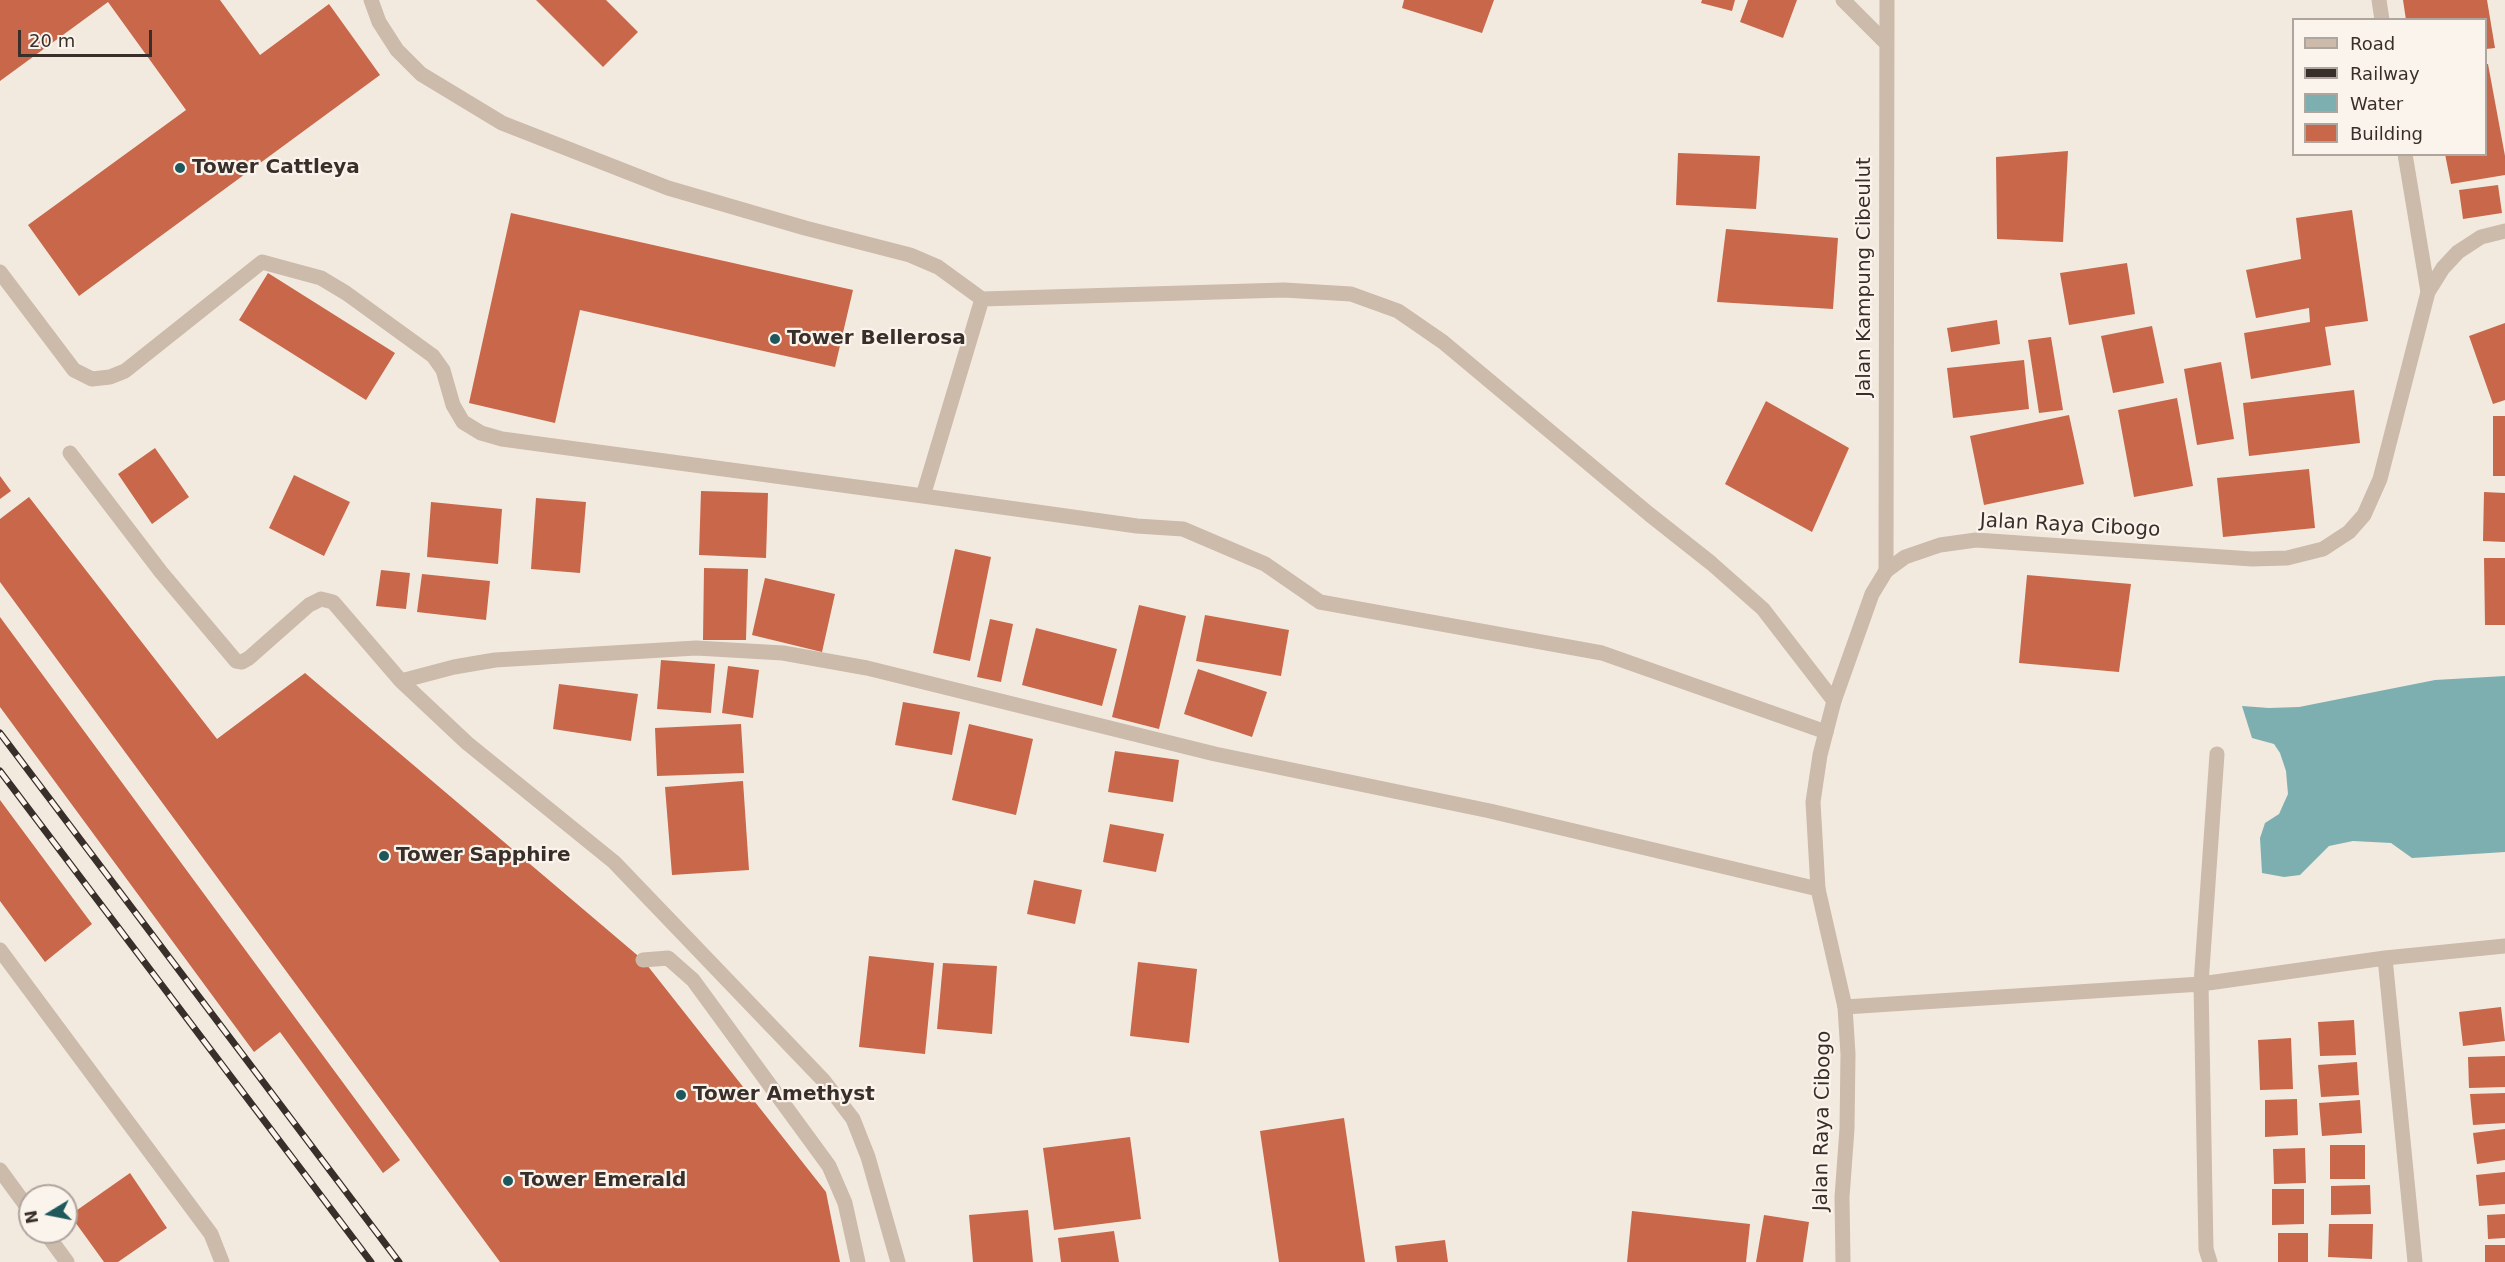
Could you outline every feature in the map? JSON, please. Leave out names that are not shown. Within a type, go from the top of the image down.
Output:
[{"type":"street","points":[[371,0],[379,22],[397,50],[421,74],[502,123],[668,188],[805,228],[910,255],[938,267],[982,299],[1284,290],[1351,294],[1398,311],[1443,342],[1764,609],[1834,701]]},
{"type":"street","points":[[1843,0],[1886,43]]},
{"type":"street","name":"Jalan Kampung Cibeulut","points":[[1886,571],[1887,0]]},
{"type":"street","points":[[2379,0],[2382,18]]},
{"type":"street","points":[[2404,156],[2428,292]]},
{"type":"street","name":"Jalan Raya Cibogo","points":[[1843,1262],[1842,1197],[1847,1129],[1848,1054],[1845,1007],[1818,889],[1813,802],[1834,701],[1872,594],[1886,571],[1905,557],[1940,545],[1976,540],[2252,559],[2287,558],[2323,549],[2349,532],[2364,515],[2380,479],[2428,292],[2443,268],[2458,252],[2481,237],[2505,231]]},
{"type":"street","points":[[0,272],[74,370],[92,379],[110,377],[125,371],[262,262],[321,278],[346,293],[433,356],[443,370],[453,405],[463,422],[481,433],[502,440],[1183,530],[1265,564],[1320,602],[1602,653],[1826,732]]},
{"type":"street","points":[[923,496],[982,299]]},
{"type":"street","points":[[70,453],[161,572],[236,661],[242,662],[249,658],[309,605],[321,599],[333,602],[401,681],[467,743],[614,862],[824,1081],[853,1119],[868,1157],[898,1262]]},
{"type":"street","points":[[401,681],[474,663],[541,656],[696,648],[783,653],[867,668],[1215,754],[1490,811],[1818,889]]},
{"type":"street","points":[[2210,1262],[2206,1249],[2201,984],[2217,754]]},
{"type":"street","points":[[1845,1007],[2201,984],[2385,958],[2505,946]]},
{"type":"street","points":[[0,950],[211,1234],[222,1262]]},
{"type":"street","points":[[643,960],[668,958],[693,980],[830,1166],[845,1203],[858,1262]]},
{"type":"street","points":[[2385,958],[2415,1262]]},
{"type":"street","points":[[0,1170],[18,1195]]},
{"type":"street","points":[[54,1244],[68,1262]]},
{"type":"water","points":[[2505,676],[2505,852],[2412,858],[2391,843],[2353,841],[2329,846],[2300,875],[2284,877],[2262,873],[2260,838],[2265,823],[2279,814],[2288,794],[2286,771],[2280,753],[2274,744],[2252,738],[2242,706],[2299,707],[2435,680]]},
{"type":"building","name":"Tower Cattleya","points":[[0,0],[220,0],[260,55],[329,4],[380,75],[79,296],[28,225],[186,110],[108,2],[0,81]]},
{"type":"building","points":[[536,0],[606,0],[638,32],[603,67]]},
{"type":"building","points":[[1404,0],[1494,0],[1482,33],[1402,8]]},
{"type":"building","points":[[1702,0],[1735,0],[1732,11],[1701,3]]},
{"type":"building","points":[[1748,0],[1797,0],[1783,38],[1740,22]]},
{"type":"building","points":[[2403,0],[2487,0],[2495,48],[2487,49],[2487,18],[2406,18]]},
{"type":"building","points":[[2488,64],[2505,156],[2505,175],[2451,184],[2445,156],[2487,156]]},
{"type":"building","points":[[2068,151],[2063,242],[1997,239],[1996,157]]},
{"type":"building","points":[[1678,153],[1760,156],[1756,209],[1676,205]]},
{"type":"building","points":[[2498,185],[2502,213],[2463,219],[2459,190]]},
{"type":"building","points":[[2352,210],[2368,321],[2325,327],[2331,365],[2251,379],[2244,333],[2310,322],[2309,308],[2256,318],[2246,270],[2301,259],[2296,218]]},
{"type":"building","name":"Tower Bellerosa","points":[[511,213],[853,290],[835,367],[580,310],[555,423],[469,403]]},
{"type":"building","points":[[1726,229],[1838,238],[1833,309],[1717,302]]},
{"type":"building","points":[[2127,263],[2135,314],[2069,325],[2060,273]]},
{"type":"building","points":[[268,273],[395,353],[366,400],[239,320]]},
{"type":"building","points":[[1997,320],[2000,344],[1951,352],[1947,328]]},
{"type":"building","points":[[2505,323],[2505,400],[2493,404],[2469,336]]},
{"type":"building","points":[[2152,326],[2164,383],[2113,393],[2101,336]]},
{"type":"building","points":[[2051,337],[2063,410],[2039,413],[2028,340]]},
{"type":"building","points":[[2024,360],[2029,409],[1953,418],[1947,368]]},
{"type":"building","points":[[2221,362],[2234,439],[2197,445],[2184,369]]},
{"type":"building","points":[[2354,390],[2360,443],[2249,456],[2243,403]]},
{"type":"building","points":[[2177,398],[2193,486],[2134,497],[2118,410]]},
{"type":"building","points":[[1766,401],[1849,448],[1812,532],[1725,484]]},
{"type":"building","points":[[2069,415],[2084,484],[1984,505],[1970,436]]},
{"type":"building","points":[[2493,416],[2505,416],[2505,476],[2493,476]]},
{"type":"building","points":[[155,448],[189,497],[152,524],[118,474]]},
{"type":"building","points":[[2309,469],[2315,528],[2223,537],[2217,478]]},
{"type":"building","points":[[294,475],[350,502],[324,556],[269,528]]},
{"type":"building","points":[[0,476],[11,491],[0,499]]},
{"type":"building","points":[[701,491],[768,493],[766,558],[699,555]]},
{"type":"building","points":[[2484,492],[2505,493],[2505,542],[2483,541]]},
{"type":"building","points":[[29,497],[217,739],[305,673],[643,960],[826,1192],[840,1262],[500,1262],[0,582],[0,519]]},
{"type":"building","points":[[536,498],[586,502],[580,573],[531,569]]},
{"type":"building","points":[[431,502],[502,509],[498,564],[427,557]]},
{"type":"building","points":[[955,549],[991,557],[970,661],[933,653]]},
{"type":"building","points":[[2484,558],[2505,558],[2505,625],[2485,625]]},
{"type":"building","points":[[704,568],[748,569],[746,640],[703,640]]},
{"type":"building","points":[[381,570],[410,573],[406,609],[376,606]]},
{"type":"building","points":[[422,574],[490,581],[486,620],[417,612]]},
{"type":"building","points":[[2027,575],[2131,584],[2119,672],[2019,663]]},
{"type":"building","points":[[765,578],[835,594],[822,652],[752,635]]},
{"type":"building","points":[[1139,605],[1186,616],[1159,729],[1112,717]]},
{"type":"building","points":[[1205,615],[1289,630],[1281,676],[1196,661]]},
{"type":"building","points":[[0,617],[400,1160],[383,1173],[280,1032],[254,1052],[0,707]]},
{"type":"building","points":[[990,619],[1013,624],[1001,682],[977,677]]},
{"type":"building","points":[[1036,628],[1117,649],[1102,706],[1022,685]]},
{"type":"building","points":[[661,660],[715,664],[711,713],[657,709]]},
{"type":"building","points":[[728,666],[759,670],[753,718],[722,713]]},
{"type":"building","points":[[1198,669],[1267,692],[1252,737],[1184,714]]},
{"type":"building","points":[[559,684],[638,694],[631,741],[553,729]]},
{"type":"building","points":[[903,702],[960,712],[952,755],[895,745]]},
{"type":"building","points":[[741,724],[744,773],[657,776],[655,728]]},
{"type":"building","points":[[969,724],[1033,739],[1016,815],[952,800]]},
{"type":"building","points":[[1115,751],[1179,760],[1173,802],[1108,792]]},
{"type":"building","points":[[743,781],[749,870],[672,875],[665,787]]},
{"type":"building","points":[[0,800],[92,924],[45,962],[0,901]]},
{"type":"building","points":[[1110,824],[1164,834],[1156,872],[1103,862]]},
{"type":"building","points":[[1034,880],[1082,890],[1075,924],[1027,914]]},
{"type":"building","points":[[869,956],[934,963],[925,1054],[859,1047]]},
{"type":"building","points":[[1138,962],[1197,969],[1189,1043],[1130,1036]]},
{"type":"building","points":[[943,963],[997,966],[992,1034],[937,1029]]},
{"type":"building","points":[[2501,1007],[2505,1041],[2463,1046],[2459,1012]]},
{"type":"building","points":[[2354,1020],[2356,1055],[2320,1056],[2318,1022]]},
{"type":"building","points":[[2291,1038],[2293,1089],[2260,1090],[2258,1040]]},
{"type":"building","points":[[2505,1056],[2505,1087],[2469,1088],[2468,1057]]},
{"type":"building","points":[[2357,1062],[2359,1095],[2321,1097],[2318,1065]]},
{"type":"building","points":[[2505,1093],[2505,1123],[2473,1125],[2470,1094]]},
{"type":"building","points":[[2297,1099],[2298,1135],[2265,1137],[2265,1100]]},
{"type":"building","points":[[2360,1100],[2362,1133],[2322,1136],[2319,1103]]},
{"type":"building","points":[[1344,1118],[1365,1262],[1279,1262],[1260,1131]]},
{"type":"building","points":[[2505,1129],[2505,1160],[2477,1164],[2473,1133]]},
{"type":"building","points":[[1130,1137],[1141,1219],[1054,1230],[1043,1148]]},
{"type":"building","points":[[2330,1145],[2365,1145],[2365,1179],[2330,1179]]},
{"type":"building","points":[[2305,1148],[2306,1183],[2274,1184],[2273,1149]]},
{"type":"building","points":[[2505,1172],[2505,1204],[2479,1206],[2476,1175]]},
{"type":"building","points":[[130,1173],[167,1228],[118,1262],[104,1262],[78,1226],[78,1209]]},
{"type":"building","points":[[2370,1185],[2371,1214],[2331,1215],[2331,1186]]},
{"type":"building","points":[[2272,1189],[2304,1189],[2304,1224],[2272,1225]]},
{"type":"building","points":[[1028,1210],[1033,1262],[973,1262],[969,1215]]},
{"type":"building","points":[[1632,1211],[1750,1224],[1746,1262],[1627,1262]]},
{"type":"building","points":[[2505,1214],[2505,1238],[2488,1239],[2487,1215]]},
{"type":"building","points":[[1764,1215],[1809,1222],[1803,1262],[1756,1262]]},
{"type":"building","points":[[2329,1224],[2373,1224],[2372,1259],[2328,1257]]},
{"type":"building","points":[[1114,1231],[1119,1262],[1061,1262],[1058,1238]]},
{"type":"building","points":[[2278,1233],[2308,1233],[2308,1262],[2278,1262]]},
{"type":"building","points":[[1445,1240],[1448,1262],[1397,1262],[1395,1246]]},
{"type":"building","points":[[2485,1245],[2505,1245],[2505,1262],[2485,1262]]},
{"type":"railway","points":[[0,733],[399,1262]]},
{"type":"railway","points":[[0,771],[371,1262]]},
{"type":"place","name":"Tower Cattleya","points":[[180,168]]},
{"type":"place","name":"Tower Bellerosa","points":[[775,339]]},
{"type":"place","name":"Tower Sapphire","points":[[384,856]]},
{"type":"place","name":"Tower Amethyst","points":[[681,1095]]},
{"type":"place","name":"Tower Emerald","points":[[508,1181]]}]
